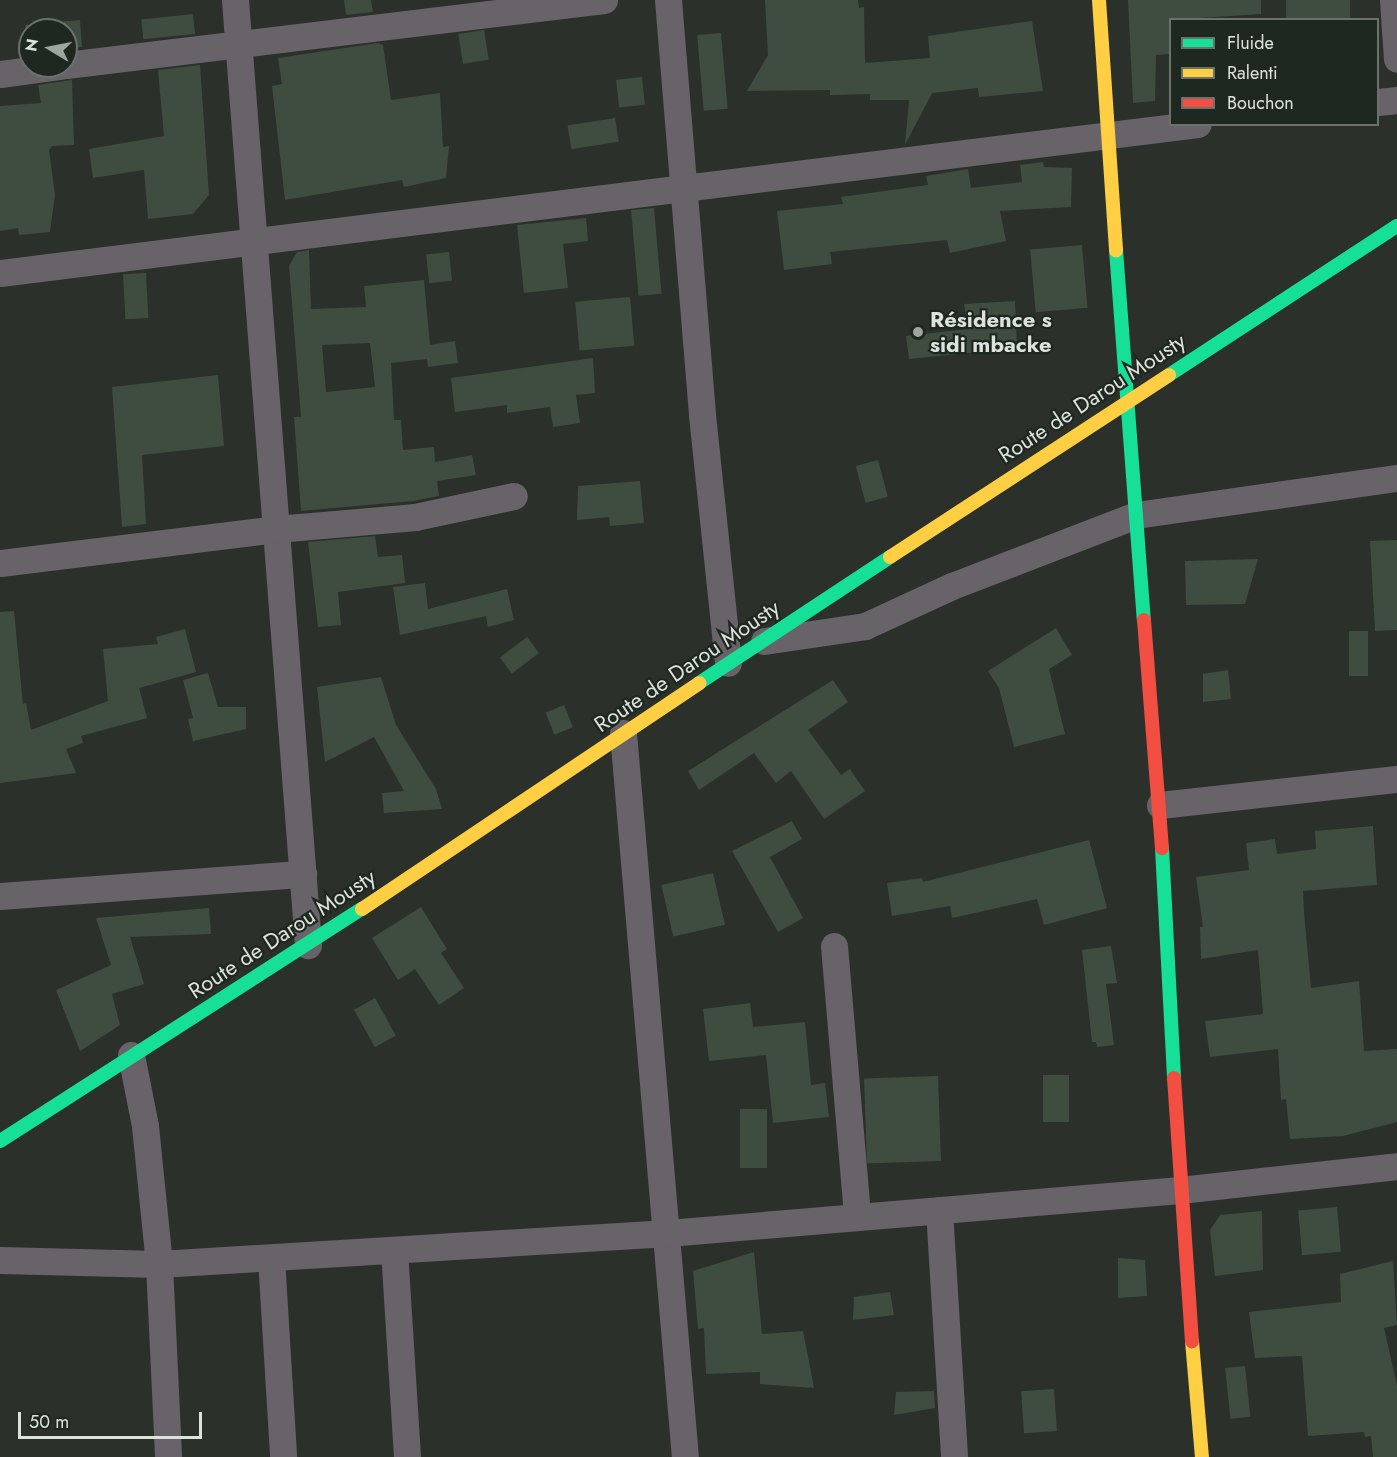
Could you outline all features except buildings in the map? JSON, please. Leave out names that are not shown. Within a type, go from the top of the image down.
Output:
[{"type":"main road","points":[[1099,0],[1110,135],[1126,400],[1160,805],[1180,1190],[1202,1457]]},
{"type":"main road","name":"Route de Darou Mousty","points":[[0,1142],[131,1055],[308,945],[728,663],[1126,400],[1397,226]]},
{"type":"street","points":[[235,0],[308,945]]},
{"type":"street","points":[[78,63],[238,42],[604,0]]},
{"type":"street","points":[[668,0],[682,189],[728,663]]},
{"type":"street","points":[[1393,0],[1397,59]]},
{"type":"street","points":[[0,74],[18,72]]},
{"type":"street","points":[[1379,102],[1397,100]]},
{"type":"street","points":[[0,273],[1182,126]]},
{"type":"street","points":[[760,642],[865,626],[952,586],[1136,515],[1397,478]]},
{"type":"street","points":[[0,563],[276,529],[415,517],[514,496]]},
{"type":"street","points":[[623,733],[668,1233],[685,1457]]},
{"type":"street","points":[[1160,805],[1397,779]]},
{"type":"street","points":[[0,896],[303,874]]},
{"type":"street","points":[[834,946],[856,1216]]},
{"type":"street","points":[[131,1055],[145,1126],[159,1264],[168,1457]]},
{"type":"street","points":[[0,1260],[159,1264],[668,1233],[1180,1190],[1397,1167]]},
{"type":"street","points":[[939,1210],[954,1457]]},
{"type":"street","points":[[394,1250],[407,1457]]},
{"type":"street","points":[[271,1258],[283,1457]]},
{"type":"traffic: fast","points":[[1169,375],[1397,226]]},
{"type":"traffic: fast","points":[[1116,250],[1144,620]]},
{"type":"traffic: fast","points":[[699,683],[890,557]]},
{"type":"traffic: fast","points":[[1162,848],[1174,1078]]},
{"type":"traffic: fast","points":[[0,1141],[362,909]]},
{"type":"traffic: slow","points":[[1099,0],[1116,250]]},
{"type":"traffic: slow","points":[[890,557],[1169,375]]},
{"type":"traffic: slow","points":[[362,909],[699,683]]},
{"type":"traffic: slow","points":[[1192,1341],[1202,1457]]},
{"type":"traffic: jam","points":[[1144,620],[1162,848]]},
{"type":"traffic: jam","points":[[1174,1078],[1192,1341]]},
{"type":"place","name":"Résidence s sidi mbacke","points":[[918,332]]}]
